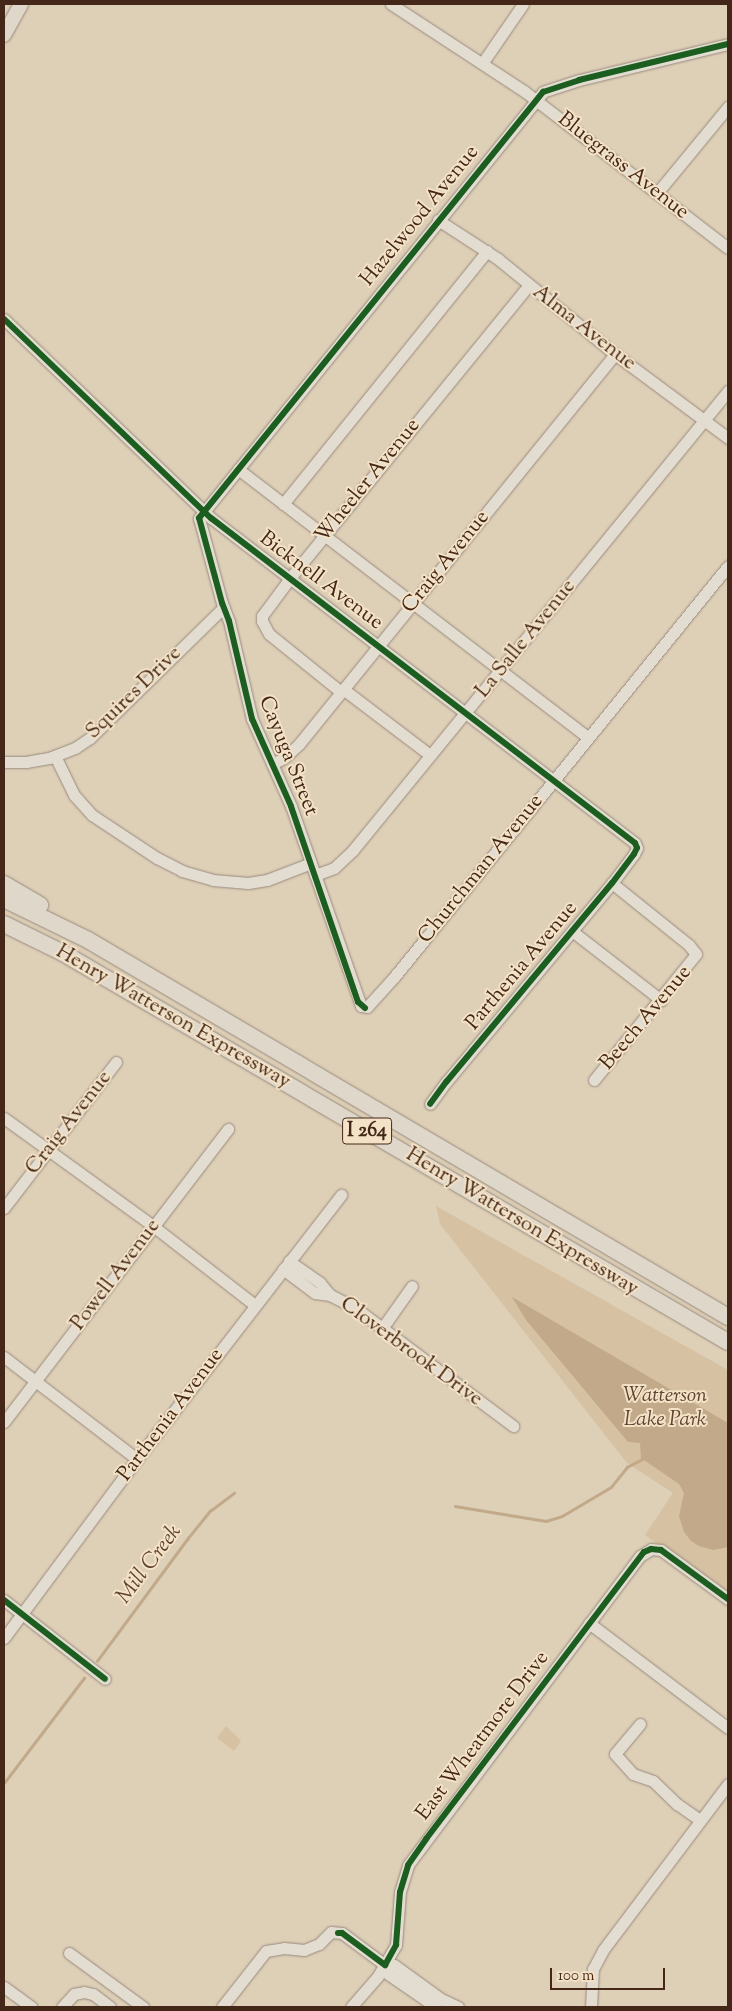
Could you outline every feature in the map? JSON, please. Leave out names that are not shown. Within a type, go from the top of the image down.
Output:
[{"type":"highway","points":[[4,884],[54,914],[88,940]]},
{"type":"highway","name":"Henry Watterson Expressway","points":[[4,899],[88,940],[728,1317]]},
{"type":"highway","name":"Henry Watterson Expressway","points":[[4,924],[36,938],[728,1342]]},
{"type":"highway","points":[[4,936],[60,962],[94,972]]},
{"type":"main road","points":[[4,35],[20,4]]},
{"type":"street","name":"Bluegrass Avenue","points":[[391,4],[483,62],[536,99],[727,245]]},
{"type":"street","points":[[483,62],[523,4]]},
{"type":"street","name":"Hazelwood Avenue","points":[[204,511],[545,90],[728,44]]},
{"type":"street","points":[[657,193],[728,107]]},
{"type":"street","name":"Alma Avenue","points":[[438,220],[487,251],[615,354],[728,438]]},
{"type":"street","points":[[283,504],[487,251]]},
{"type":"street","name":"Wheeler Avenue","points":[[430,754],[269,634],[263,625],[262,616],[290,578],[529,285]]},
{"type":"street","name":"Bicknell Avenue","points":[[4,318],[204,511],[635,843],[637,848]]},
{"type":"street","name":"Craig Avenue","points":[[272,764],[289,755],[615,354]]},
{"type":"street","name":"La Salle Avenue","points":[[55,756],[74,795],[92,816],[157,858],[182,871],[213,880],[248,883],[313,869],[334,868],[340,864],[502,670],[728,391]]},
{"type":"street","points":[[238,469],[502,670],[588,738]]},
{"type":"street","name":"Cayuga Street","points":[[204,511],[198,518],[200,527],[229,621],[252,719],[291,806],[358,1002],[360,1006],[365,1008]]},
{"type":"street","name":"Churchman Avenue","points":[[365,1008],[394,976],[728,566]]},
{"type":"street","name":"Squires Drive","points":[[4,762],[26,762],[55,756],[75,748],[102,728],[224,607]]},
{"type":"street","name":"Parthenia Avenue","points":[[430,1104],[446,1082],[612,883],[637,848]]},
{"type":"street","name":"Beech Avenue","points":[[594,1080],[661,1000],[696,954],[689,945],[612,883]]},
{"type":"street","points":[[572,931],[661,1000]]},
{"type":"street","name":"Craig Avenue","points":[[4,1208],[116,1062]]},
{"type":"street","points":[[4,1118],[153,1226],[255,1305]]},
{"type":"street","name":"Powell Avenue","points":[[4,1422],[228,1128]]},
{"type":"street","name":"Parthenia Avenue","points":[[4,1638],[137,1459],[340,1195]]},
{"type":"street","name":"Cloverbrook Drive","points":[[286,1265],[315,1293],[330,1295],[354,1307],[512,1426]]},
{"type":"street","points":[[383,1327],[412,1286]]},
{"type":"street","points":[[4,1358],[137,1459]]},
{"type":"street","name":"East Wheatmore Drive","points":[[351,2007],[385,1965],[396,1945],[400,1892],[408,1865],[640,1556],[651,1549],[661,1550],[728,1599]]},
{"type":"street","points":[[4,1600],[105,1679]]},
{"type":"street","points":[[589,1623],[728,1728]]},
{"type":"street","points":[[640,1724],[615,1754],[633,1774],[653,1781],[677,1804],[700,1820]]},
{"type":"street","points":[[591,2007],[593,1969],[599,1957],[728,1784]]},
{"type":"street","points":[[222,2007],[266,1951],[284,1948],[304,1950],[319,1944],[331,1932],[342,1933],[385,1965],[388,1974],[436,2007]]},
{"type":"street","points":[[69,1953],[143,2007]]},
{"type":"street","points":[[385,1965],[394,1965],[441,1999],[458,2007]]},
{"type":"street","points":[[4,1987],[32,2007]]},
{"type":"street","points":[[62,2007],[74,1994],[84,1992],[92,1994],[110,2007]]},
{"type":"green space","name":"Watterson Lake Park","points":[[436,1206],[728,1370],[728,1596],[645,1535],[673,1493],[627,1463],[440,1224]]},
{"type":"green space","points":[[226,1726],[241,1741],[234,1751],[217,1738]]},
{"type":"shaded area","points":[[512,1297],[728,1423],[728,1547],[713,1550],[699,1546],[691,1541],[684,1532],[679,1516],[684,1493],[679,1484],[641,1458],[640,1443],[628,1442],[526,1320]]},
{"type":"waterway","name":"Mill Creek","points":[[455,1506],[546,1521],[562,1516],[611,1487],[627,1467],[644,1458]]},
{"type":"waterway","name":"Mill Creek","points":[[97,1661],[210,1511],[234,1493]]},
{"type":"waterway","name":"Mill Creek","points":[[4,1783],[84,1678]]},
{"type":"cycle path","points":[[365,1008],[358,1002],[291,806],[252,719],[229,621],[222,603],[199,518],[543,92],[579,80],[728,44]]},
{"type":"cycle path","points":[[4,319],[211,518],[635,843],[637,848],[634,854],[612,883],[446,1082],[430,1104]]},
{"type":"cycle path","points":[[338,1933],[342,1933],[385,1965],[396,1945],[400,1892],[408,1865],[644,1552],[651,1549],[661,1550],[728,1599]]},
{"type":"cycle path","points":[[4,1600],[105,1679]]}]
